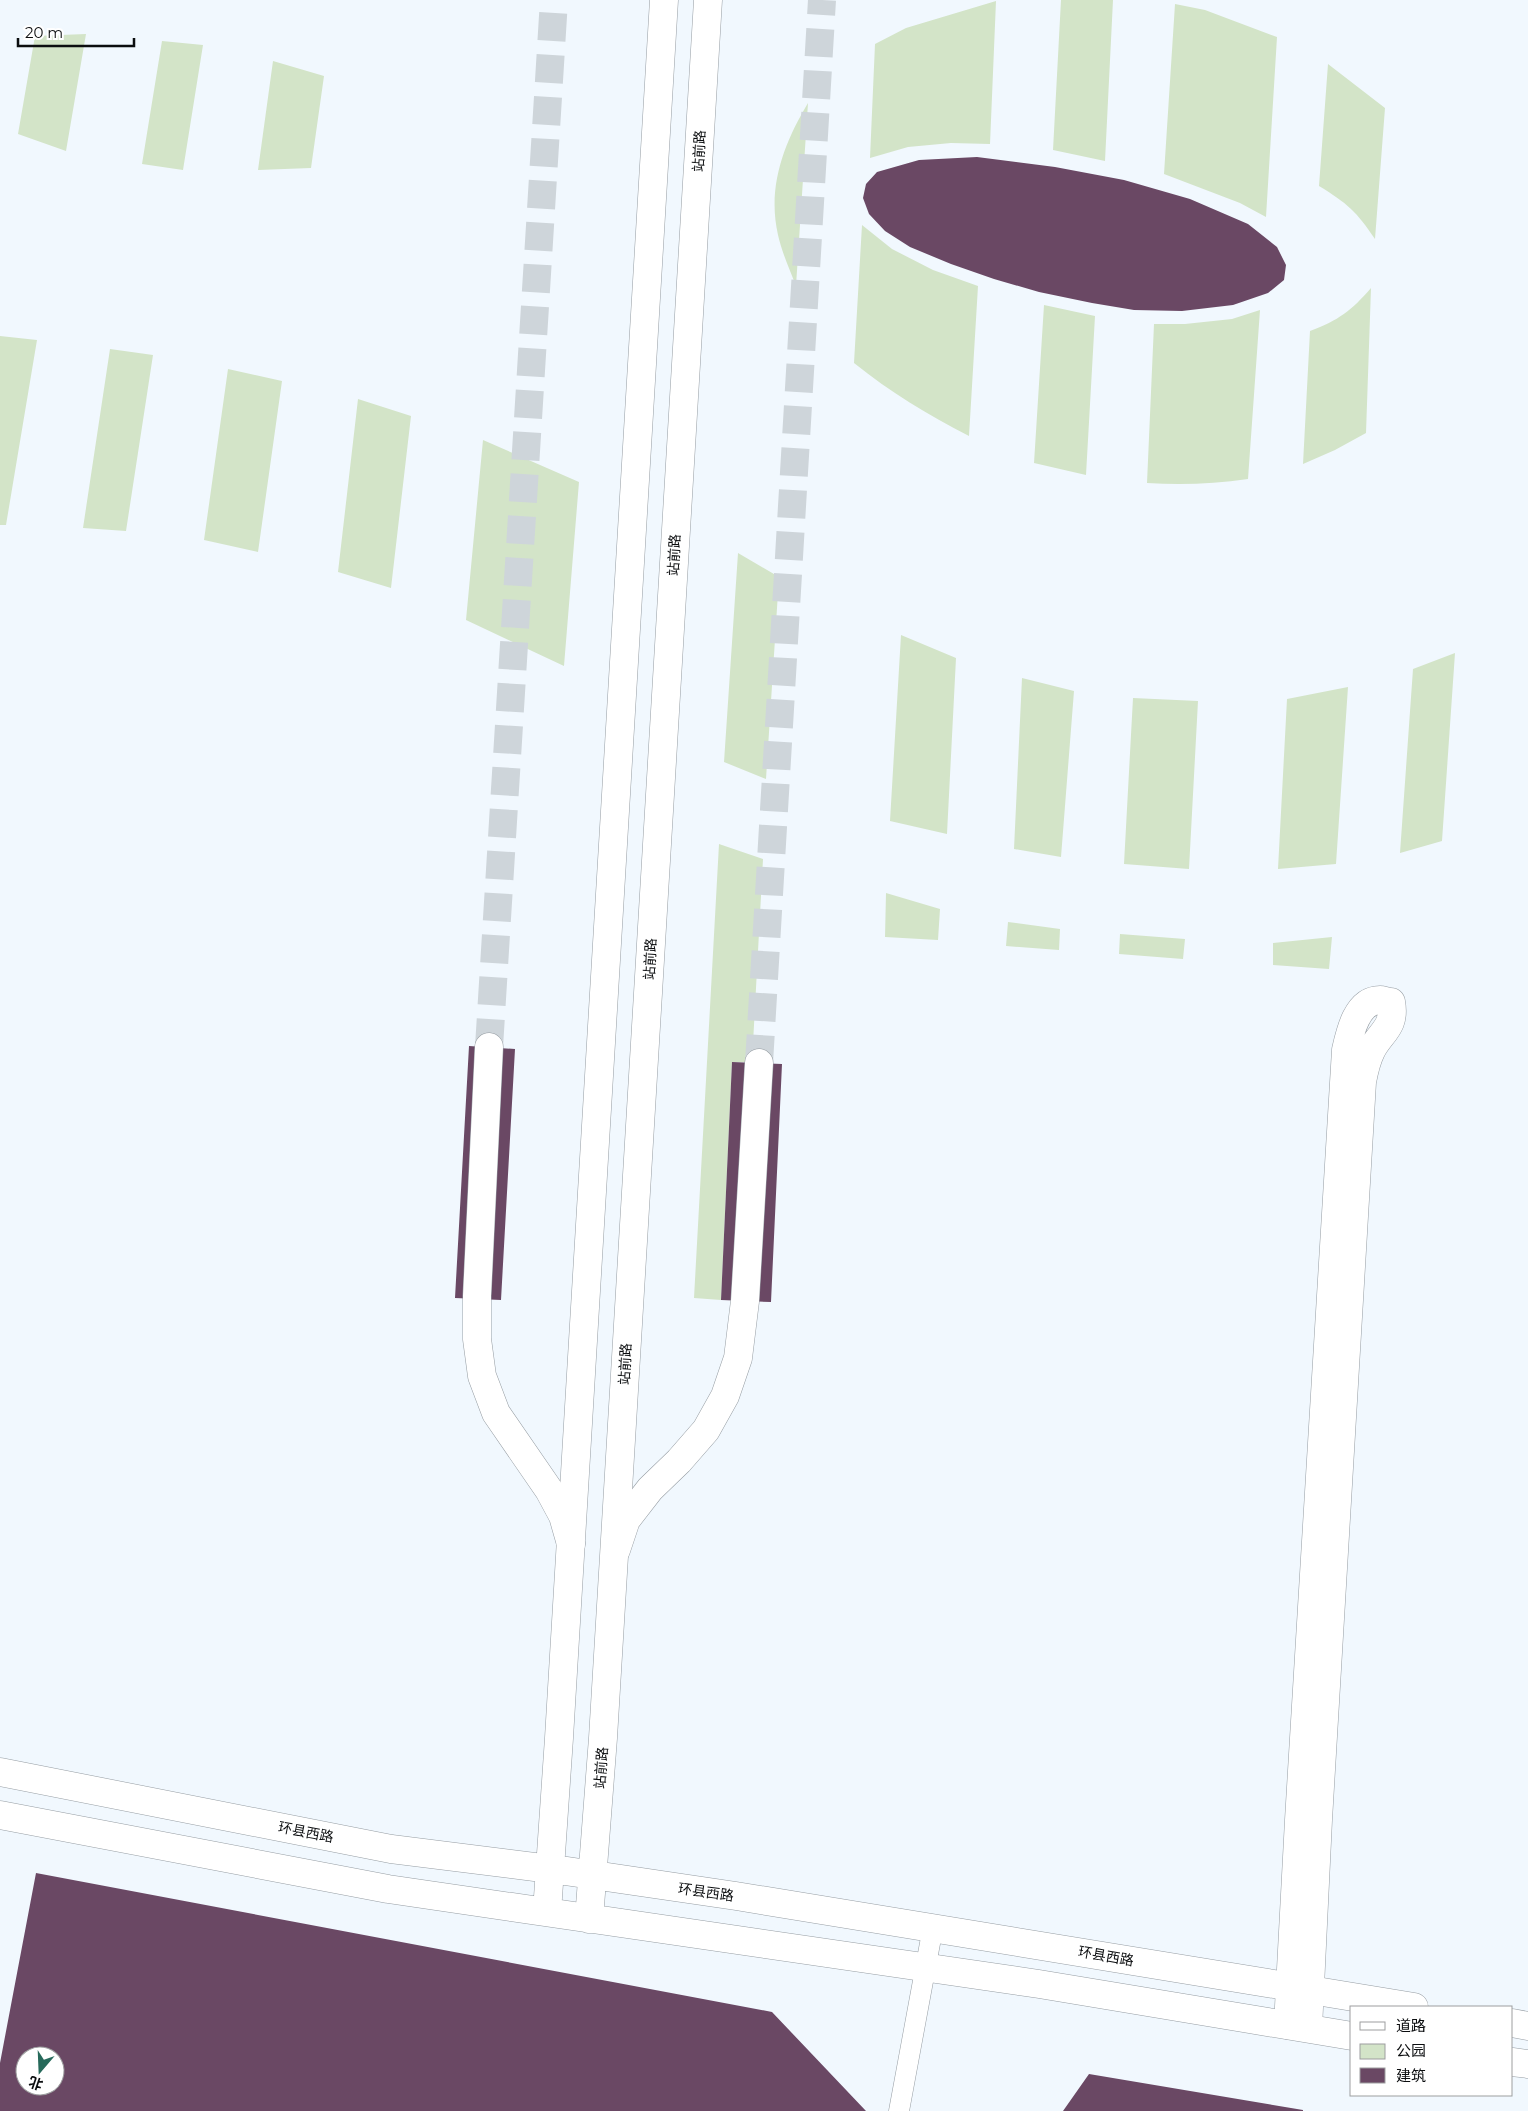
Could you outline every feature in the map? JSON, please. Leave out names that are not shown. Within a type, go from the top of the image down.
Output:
[{"type":"street","points":[[547,1912],[571,1545],[664,0]]},
{"type":"street","name":"站前路","points":[[589,1919],[614,1556],[708,0]]},
{"type":"street","points":[[1298,2027],[1345,1058],[1350,1030],[1357,1015],[1367,1004],[1379,1000],[1392,1002],[1394,1013],[1390,1025],[1371,1050],[1365,1064],[1362,1082],[1300,1989]]},
{"type":"street","points":[[489,1047],[477,1296],[477,1339],[482,1376],[496,1413],[549,1490],[563,1516],[571,1545]]},
{"type":"street","points":[[614,1556],[626,1520],[644,1497],[706,1430],[724,1396],[738,1358],[745,1301],[759,1063]]},
{"type":"street","name":"环县西路","points":[[0,1772],[391,1849],[592,1875],[933,1927],[1408,2006]]},
{"type":"street","points":[[0,1815],[388,1888],[925,1968],[1350,2036]]},
{"type":"street","points":[[1513,2023],[1528,2026]]},
{"type":"street","points":[[1513,2062],[1528,2064]]},
{"type":"lane","points":[[899,2111],[933,1927]]},
{"type":"green space","points":[[1061,0],[1113,0],[1105,161],[1053,150]]},
{"type":"green space","points":[[996,1],[990,144],[951,143],[908,147],[870,158],[875,44],[906,28]]},
{"type":"green space","points":[[1175,4],[1205,10],[1277,37],[1266,217],[1240,203],[1164,174]]},
{"type":"green space","points":[[86,34],[66,151],[18,134],[35,36]]},
{"type":"green space","points":[[162,41],[203,45],[183,170],[142,164]]},
{"type":"green space","points":[[273,61],[324,76],[311,168],[258,170]]},
{"type":"green space","points":[[1328,64],[1385,108],[1375,239],[1351,209],[1319,186]]},
{"type":"green space","points":[[808,103],[796,286],[778,235],[775,217],[776,183],[785,150]]},
{"type":"green space","points":[[862,225],[892,249],[933,270],[978,286],[969,436],[881,384],[854,363]]},
{"type":"green space","points":[[1371,288],[1366,433],[1335,450],[1303,464],[1310,331],[1344,314]]},
{"type":"green space","points":[[1044,305],[1095,316],[1086,475],[1034,463]]},
{"type":"green space","points":[[1260,310],[1248,479],[1198,484],[1147,483],[1154,324],[1185,324],[1232,319]]},
{"type":"green space","points":[[0,336],[37,340],[6,525],[0,525]]},
{"type":"green space","points":[[110,349],[153,355],[126,531],[83,528]]},
{"type":"green space","points":[[228,369],[282,381],[258,552],[204,540]]},
{"type":"green space","points":[[358,399],[411,416],[391,588],[338,572]]},
{"type":"green space","points":[[483,440],[579,482],[564,666],[466,620]]},
{"type":"green space","points":[[738,553],[779,577],[766,779],[724,762]]},
{"type":"green space","points":[[901,635],[956,658],[947,834],[890,821]]},
{"type":"green space","points":[[1455,653],[1442,841],[1400,853],[1413,669]]},
{"type":"green space","points":[[1022,678],[1074,691],[1061,857],[1014,849]]},
{"type":"green space","points":[[1348,687],[1336,864],[1278,869],[1287,699]]},
{"type":"green space","points":[[1133,698],[1198,701],[1189,869],[1124,864]]},
{"type":"green space","points":[[719,844],[763,859],[752,1062],[732,1062],[721,1300],[694,1298]]},
{"type":"green space","points":[[886,893],[940,909],[938,940],[885,937]]},
{"type":"green space","points":[[1008,922],[1060,929],[1059,950],[1006,946]]},
{"type":"green space","points":[[1120,934],[1185,939],[1183,959],[1119,954]]},
{"type":"green space","points":[[1332,937],[1329,969],[1273,965],[1273,943]]},
{"type":"building","points":[[977,157],[1055,167],[1124,180],[1190,199],[1248,224],[1277,247],[1286,265],[1284,280],[1268,293],[1233,305],[1182,311],[1134,310],[1039,292],[951,264],[910,247],[885,231],[869,214],[863,198],[866,184],[877,172],[919,160]]},
{"type":"building","points":[[469,1046],[515,1049],[501,1300],[455,1298]]},
{"type":"building","points":[[732,1062],[782,1064],[771,1302],[721,1300]]},
{"type":"building","points":[[36,1873],[772,2012],[866,2111],[0,2111],[0,2063]]},
{"type":"building","points":[[1089,2074],[1303,2110],[1303,2111],[1063,2111]]},
{"type":"tunnel","points":[[489,1047],[554,0]]},
{"type":"tunnel","points":[[759,1063],[822,0]]}]
